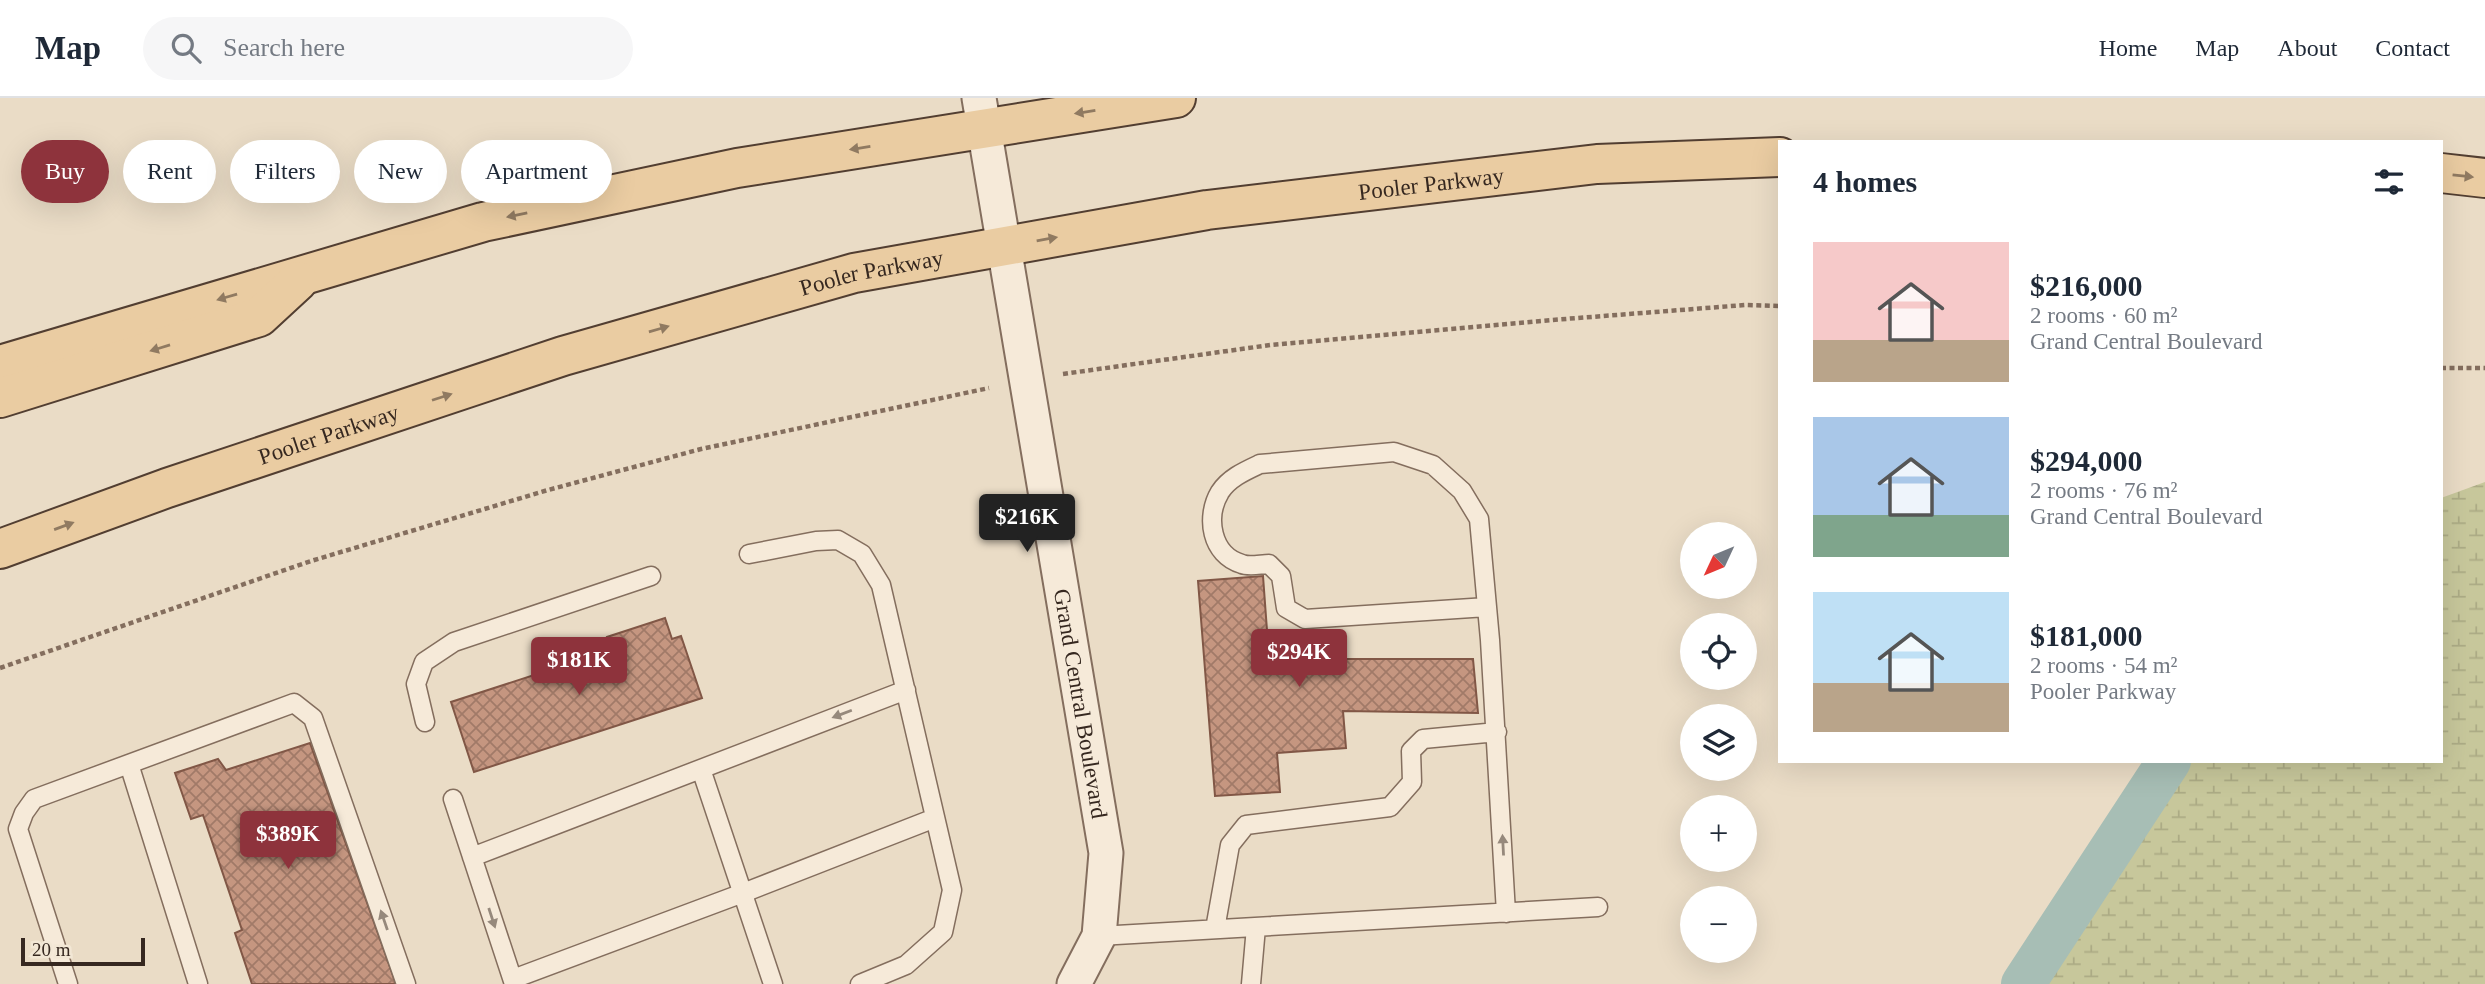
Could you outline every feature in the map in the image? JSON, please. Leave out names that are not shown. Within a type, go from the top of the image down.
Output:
[{"type":"main road","points":[[0,365],[497,219],[982,113],[1177,98]]},
{"type":"main road","name":"Pooler Parkway","points":[[0,549],[167,488],[563,356],[854,273],[1208,210],[1597,164],[1778,157]]},
{"type":"main road","points":[[2443,173],[2485,178]]},
{"type":"main road","points":[[0,398],[259,317],[305,275]]},
{"type":"street","name":"Grand Central Boulevard","points":[[982,113],[1106,853],[1099,936],[1074,984]]},
{"type":"lane","points":[[1488,607],[1305,619],[1286,608],[1280,576],[1269,564],[1242,564],[1219,550],[1210,524],[1220,492],[1240,473],[1260,464],[1394,452],[1433,465],[1462,491],[1479,519],[1488,607],[1497,732],[1506,913]]},
{"type":"lane","points":[[749,554],[816,541],[838,540],[862,555],[881,585],[952,890],[943,932],[906,965],[860,984]]},
{"type":"lane","points":[[425,722],[416,684],[424,662],[454,642],[651,576]]},
{"type":"lane","points":[[472,857],[906,690]]},
{"type":"lane","points":[[68,984],[18,829],[24,813],[34,799],[295,702],[313,718],[406,984]]},
{"type":"lane","points":[[1214,929],[1230,845],[1246,825],[1390,807],[1412,782],[1411,751],[1423,739],[1497,732]]},
{"type":"lane","points":[[129,764],[198,984]]},
{"type":"lane","points":[[701,769],[773,984]]},
{"type":"lane","points":[[453,799],[514,981],[936,818]]},
{"type":"lane","points":[[1099,936],[1598,907]]},
{"type":"lane","points":[[1251,984],[1256,927]]},
{"type":"path","points":[[1052,375],[1270,345],[1566,319],[1778,306]]},
{"type":"path","points":[[2443,368],[2485,368]]},
{"type":"path","points":[[0,668],[311,561],[548,490],[701,449],[994,387]]},
{"type":"green space","points":[[2485,482],[2485,984],[2029,984],[2169,763],[2443,763],[2443,497]]},
{"type":"building","points":[[1263,576],[1268,644],[1337,638],[1339,659],[1473,659],[1478,713],[1343,711],[1346,748],[1277,753],[1280,792],[1215,796],[1198,581]]},
{"type":"building","points":[[665,618],[672,639],[681,636],[702,698],[474,772],[451,702],[611,650],[607,637]]},
{"type":"building","points":[[310,743],[396,984],[252,984],[235,933],[242,930],[203,815],[191,819],[175,773],[218,759],[226,770]]},
{"type":"waterway","points":[[2023,984],[2168,763]]}]
